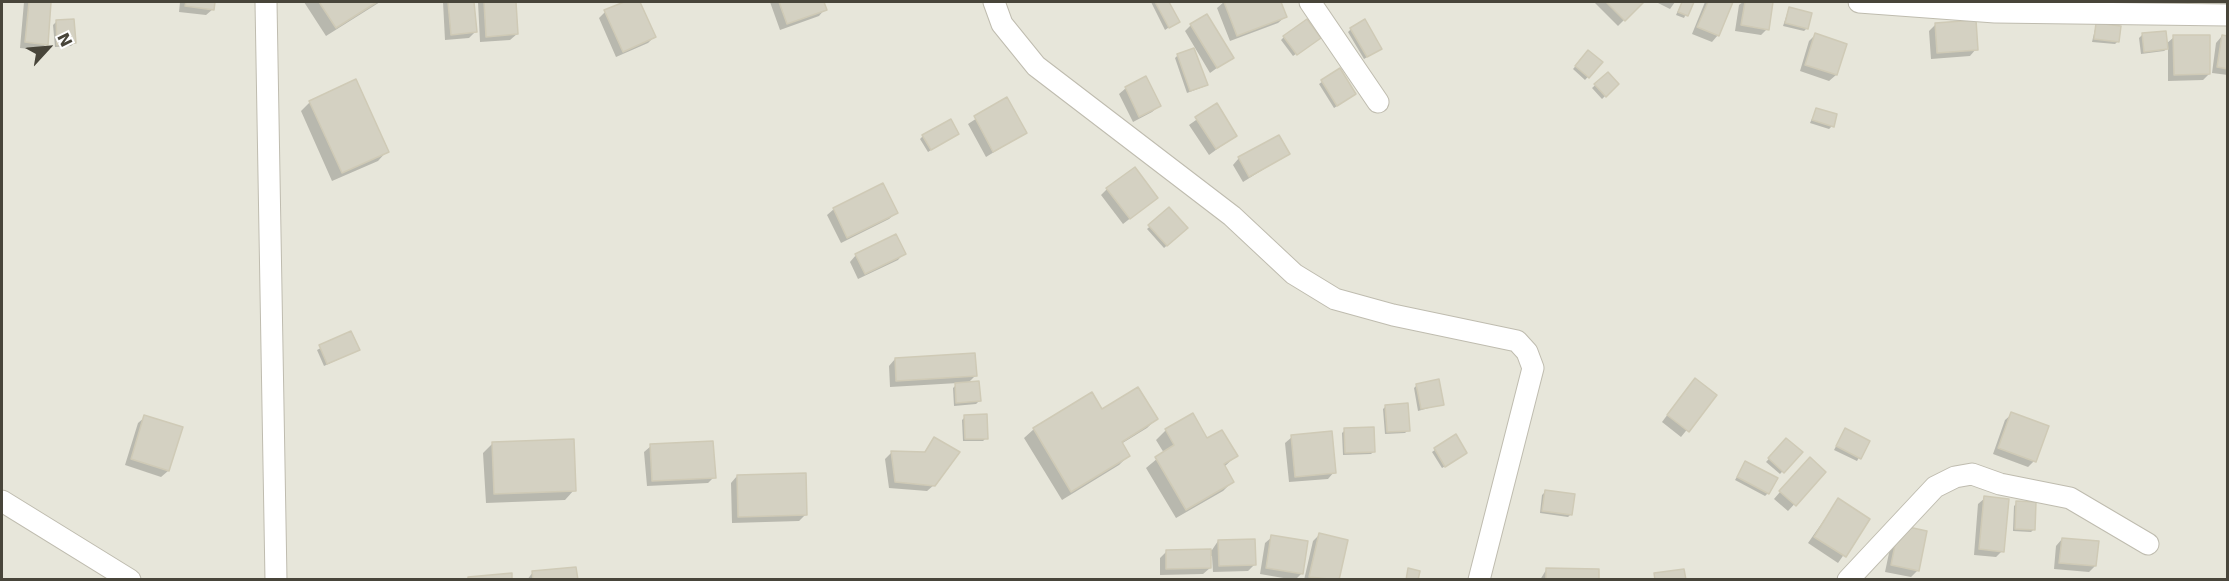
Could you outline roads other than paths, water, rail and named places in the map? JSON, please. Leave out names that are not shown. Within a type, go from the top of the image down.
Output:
[{"type":"street","points":[[266,2],[276,579]]},
{"type":"street","points":[[994,2],[1002,24],[1036,66],[1232,216],[1294,274],[1335,299],[1393,315],[1517,341],[1527,352],[1533,368],[1479,579]]},
{"type":"street","points":[[1310,2],[1378,102]]},
{"type":"street","points":[[1859,2],[1995,12],[2228,15]]},
{"type":"street","points":[[1848,579],[1935,487],[1955,477],[1972,474],[2000,484],[2070,498],[2148,544]]},
{"type":"street","points":[[2,501],[130,579]]}]
